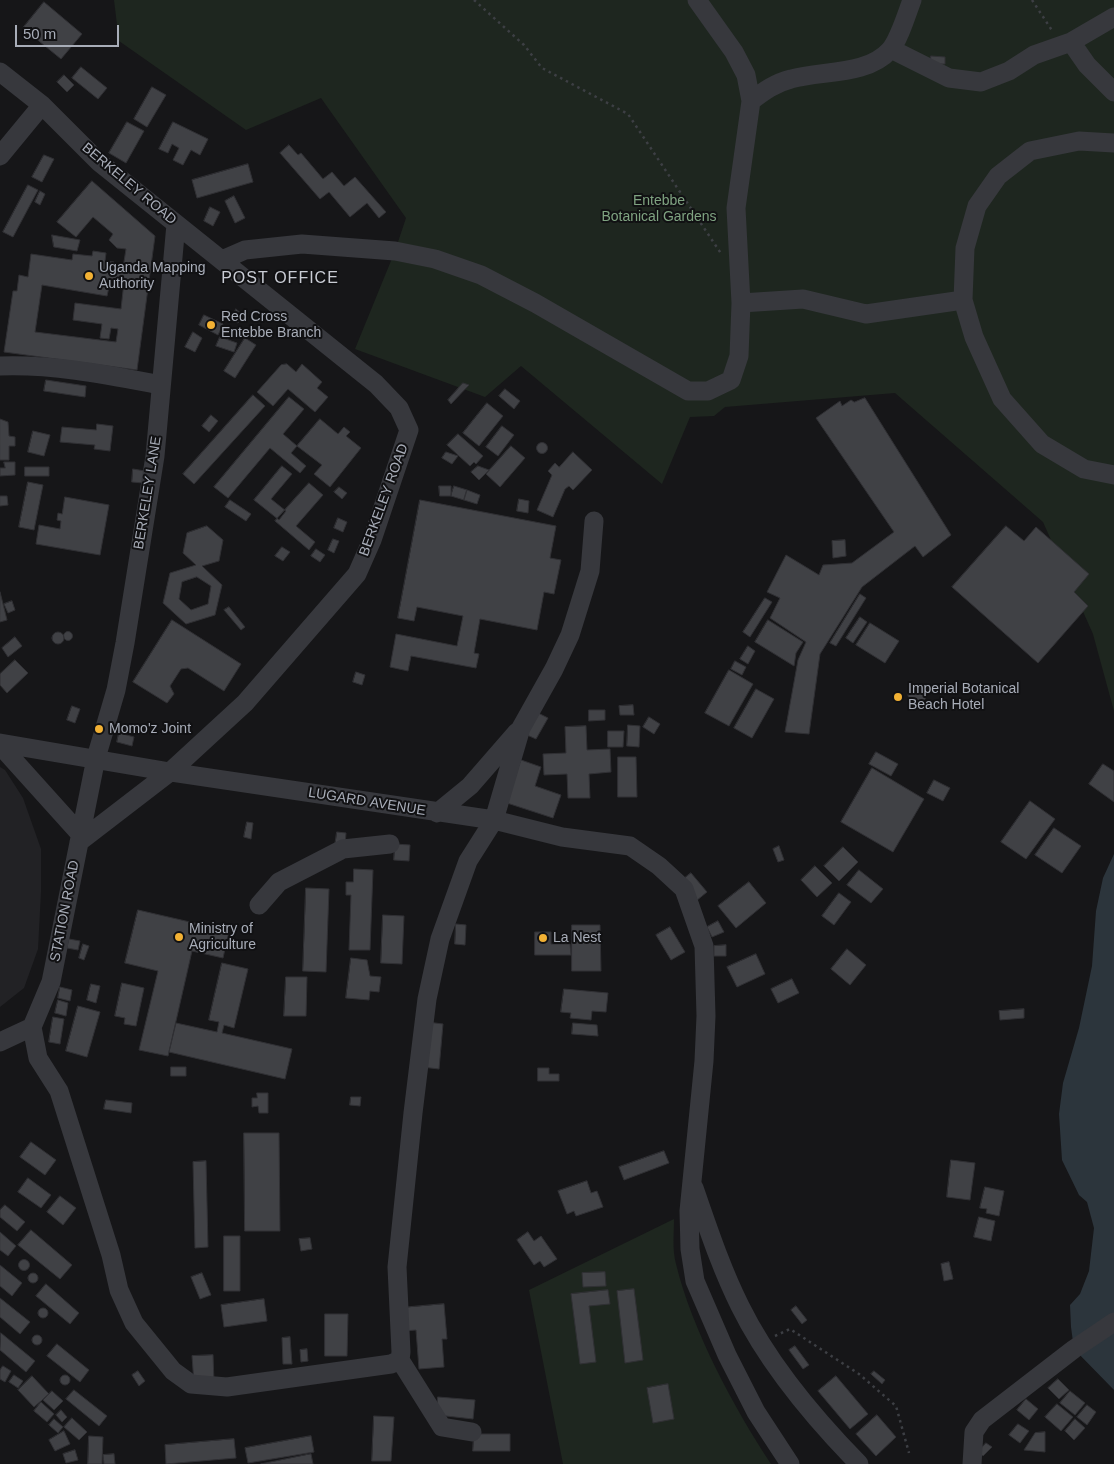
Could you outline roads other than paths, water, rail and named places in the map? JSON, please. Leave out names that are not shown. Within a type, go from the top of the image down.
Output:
[{"type":"street","points":[[222,260],[245,250],[302,244],[395,251],[435,259],[481,275],[688,391],[708,391],[731,380],[739,356],[741,303],[736,208],[751,101],[746,75],[734,52],[697,0]]},
{"type":"street","points":[[751,101],[769,87],[792,79],[856,68],[874,61],[891,49],[912,0]]},
{"type":"street","points":[[891,49],[949,78],[981,82],[1010,71],[1034,55],[1067,43],[1114,18]]},
{"type":"street","points":[[1067,43],[1114,92]]},
{"type":"street","name":"BERKELEY ROAD","points":[[0,72],[42,105],[99,162],[376,384],[399,408],[409,430],[372,540],[357,574],[245,703],[170,772],[80,838]]},
{"type":"street","points":[[0,156],[42,105]]},
{"type":"street","points":[[1114,143],[1079,141],[1030,151],[998,176],[977,206],[965,248],[963,300],[974,337],[1002,399],[1042,444],[1084,469],[1114,475]]},
{"type":"street","name":"BERKELEY LANE","points":[[96,758],[116,690],[155,456],[176,224]]},
{"type":"street","points":[[741,303],[804,300],[866,314],[963,300]]},
{"type":"street","points":[[0,366],[25,365],[95,372],[161,385]]},
{"type":"street","points":[[438,813],[470,786],[521,728],[554,669],[576,617],[590,570],[594,521]]},
{"type":"street","points":[[472,1432],[442,1427],[400,1360],[402,1352],[397,1267],[413,1113],[428,999],[440,939],[468,861],[494,820],[521,728]]},
{"type":"street","points":[[0,744],[80,838]]},
{"type":"street","name":"LUGARD AVENUE","points":[[0,744],[96,758],[170,772],[494,820],[562,836],[630,846],[658,866],[684,889],[704,946],[706,1016],[704,1060],[692,1182],[690,1230],[695,1281],[731,1363],[756,1412],[790,1464]]},
{"type":"street","name":"STATION ROAD","points":[[32,1027],[51,982],[96,758]]},
{"type":"street","points":[[259,905],[279,882],[343,849],[390,844]]},
{"type":"street","points":[[0,1042],[32,1027],[38,1058],[59,1092],[111,1255],[120,1290],[134,1323],[173,1371],[190,1384],[228,1387],[313,1377],[392,1364],[400,1360]]},
{"type":"street","points":[[692,1182],[724,1274],[760,1342],[826,1429],[859,1464]]},
{"type":"street","points":[[972,1464],[974,1432],[982,1420],[1074,1349],[1114,1322]]},
{"type":"place","name":"Uganda Mapping Authority","points":[[89,276]]},
{"type":"place","name":"Red Cross Entebbe Branch","points":[[211,325]]},
{"type":"place","name":"Imperial Botanical Beach Hotel","points":[[898,697]]},
{"type":"place","name":"Momo'z Joint","points":[[99,729]]},
{"type":"place","name":"Ministry of Agriculture","points":[[179,937]]},
{"type":"place","name":"La Nest","points":[[543,938]]},
{"type":"district","name":"POST OFFICE","points":[[280,279]]},
{"type":"park label","name":"Entebbe Botanical Gardens","points":[[659,210]]}]
